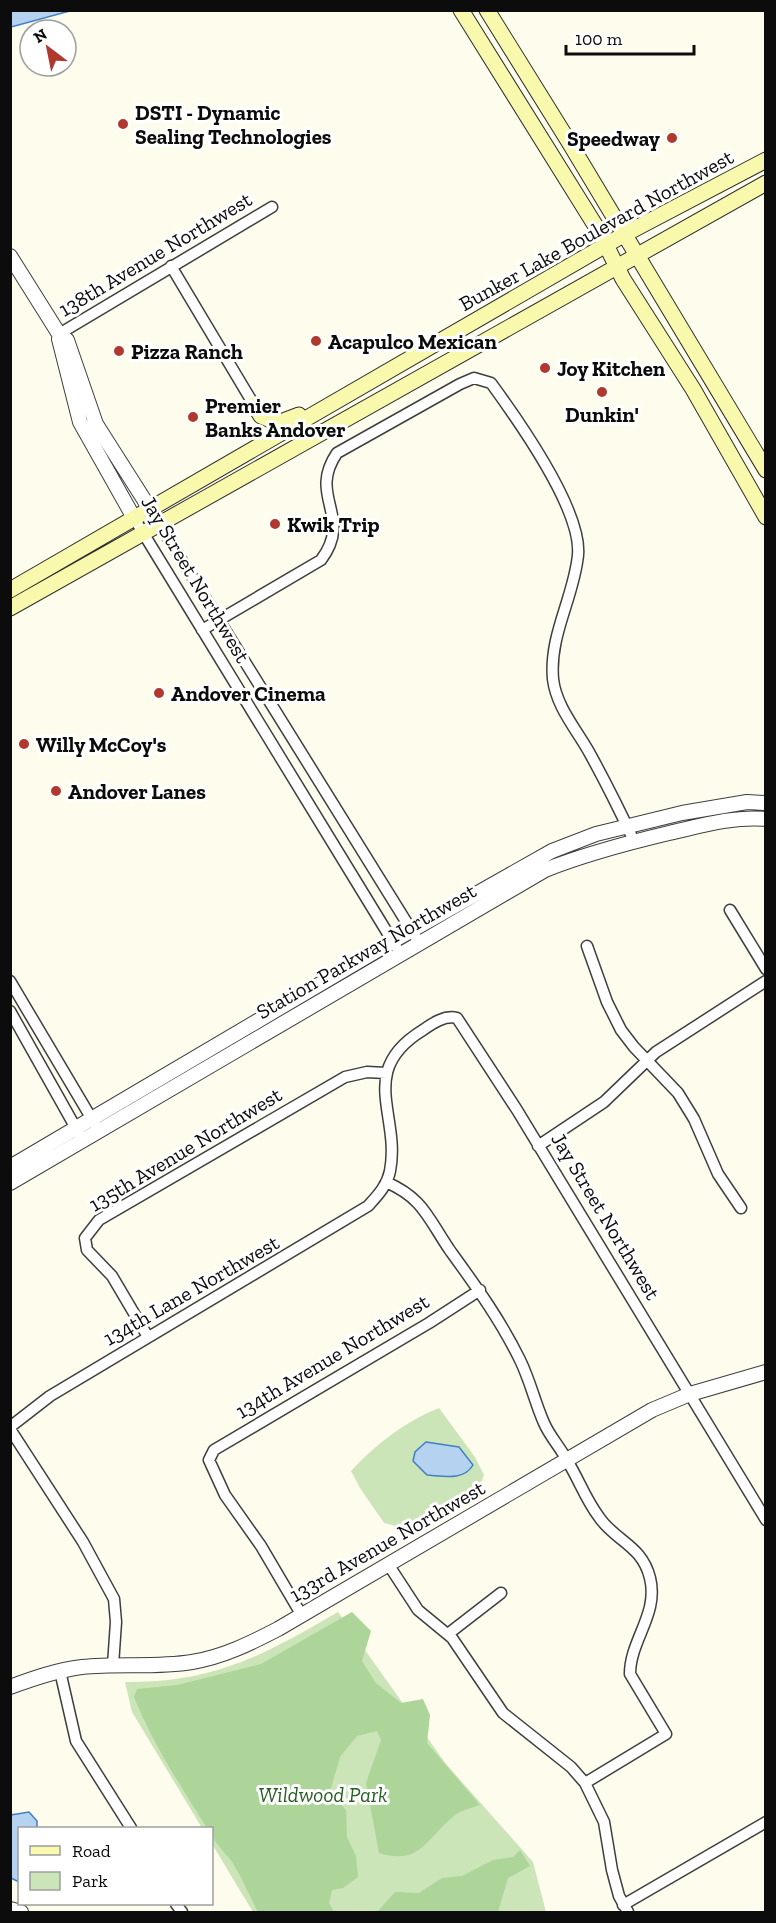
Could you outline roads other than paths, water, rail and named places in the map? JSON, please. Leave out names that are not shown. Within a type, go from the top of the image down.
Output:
[{"type":"main road","points":[[461,10],[606,245],[616,266],[693,388],[765,517]]},
{"type":"main road","points":[[487,10],[625,234],[765,470]]},
{"type":"main road","name":"Bunker Lake Boulevard Northwest","points":[[10,590],[625,234],[765,160]]},
{"type":"main road","name":"Bunker Lake Boulevard Northwest","points":[[10,608],[765,183]]},
{"type":"main road","points":[[254,405],[268,420],[283,422],[334,396],[356,390]]},
{"type":"street","name":"138th Avenue Northwest","points":[[59,334],[272,207]]},
{"type":"street","name":"Jay Street Northwest","points":[[10,256],[59,334],[70,388],[80,422],[142,532],[401,955]]},
{"type":"street","points":[[171,266],[254,405]]},
{"type":"street","name":"Jay Street Northwest","points":[[59,334],[67,340],[96,424],[420,944]]},
{"type":"street","points":[[202,630],[321,560],[330,548],[335,532],[324,486],[330,463],[337,453],[474,378],[491,383],[520,422],[568,506],[577,530],[578,555],[554,648],[553,680],[559,702],[613,796],[634,841]]},
{"type":"street","name":"Station Parkway Northwest","points":[[95,1125],[393,941],[552,851],[596,834],[729,805],[765,803]]},
{"type":"street","name":"Station Parkway Northwest","points":[[10,1167],[95,1125],[401,955],[545,870],[581,855],[634,841],[729,820],[765,819]]},
{"type":"street","points":[[730,909],[765,969]]},
{"type":"street","points":[[587,946],[607,1002],[621,1030],[646,1061],[678,1093],[694,1119],[718,1174],[741,1208]]},
{"type":"street","points":[[10,981],[95,1125]]},
{"type":"street","points":[[538,1146],[604,1102],[646,1061],[704,1019],[765,981]]},
{"type":"street","points":[[10,1011],[79,1133]]},
{"type":"street","name":"Jay Street Northwest","points":[[386,1073],[394,1057],[421,1031],[441,1019],[457,1018],[538,1146],[765,1520]]},
{"type":"street","name":"135th Avenue Northwest","points":[[148,1337],[112,1276],[87,1250],[85,1238],[90,1229],[99,1220],[345,1077],[368,1072],[386,1073]]},
{"type":"street","points":[[386,1073],[385,1109],[391,1140],[391,1159],[386,1182],[406,1191],[426,1210],[449,1248],[480,1290],[522,1362],[546,1427],[568,1460],[599,1519],[634,1547],[650,1577],[653,1594],[650,1614],[630,1665],[630,1674],[666,1734],[585,1783]]},
{"type":"street","name":"Station Parkway Northwest","points":[[10,1183],[79,1133]]},
{"type":"street","name":"134th Lane Northwest","points":[[10,1428],[50,1396],[345,1223],[369,1206],[386,1182]]},
{"type":"street","name":"134th Avenue Northwest","points":[[302,1614],[256,1538],[225,1495],[209,1461],[214,1450],[429,1323],[480,1290]]},
{"type":"street","name":"133rd Avenue Northwest","points":[[10,1687],[60,1671],[113,1665],[177,1664],[211,1658],[259,1639],[652,1410],[690,1394],[765,1372]]},
{"type":"street","points":[[10,1428],[83,1542],[114,1599],[116,1622],[113,1665]]},
{"type":"street","points":[[388,1564],[418,1610],[448,1634],[474,1668],[502,1713],[571,1767],[585,1783],[604,1822],[612,1870],[626,1909],[765,1822]]},
{"type":"street","points":[[448,1634],[501,1593]]},
{"type":"street","points":[[60,1671],[76,1741],[129,1827]]},
{"type":"street","points":[[10,1909],[21,1912]]},
{"type":"water","points":[[11,10],[70,10],[44,18],[18,18],[18,25],[11,27]]},
{"type":"water","points":[[426,1442],[459,1447],[473,1465],[459,1475],[427,1475],[413,1461],[415,1452]]},
{"type":"water","points":[[29,1812],[37,1821],[37,1827],[18,1827],[18,1882],[11,1878],[11,1815]]},
{"type":"place","name":"DSTI - Dynamic Sealing Technologies","points":[[123,124]]},
{"type":"place","name":"Speedway","points":[[672,138]]},
{"type":"place","name":"Acapulco Mexican","points":[[316,341]]},
{"type":"place","name":"Pizza Ranch","points":[[119,351]]},
{"type":"place","name":"Joy Kitchen","points":[[545,368]]},
{"type":"place","name":"Dunkin'","points":[[602,392]]},
{"type":"place","name":"Premier Banks Andover","points":[[193,417]]},
{"type":"place","name":"Kwik Trip","points":[[275,524]]},
{"type":"place","name":"Andover Cinema","points":[[159,693]]},
{"type":"place","name":"Willy McCoy's","points":[[24,744]]},
{"type":"place","name":"Andover Lanes","points":[[56,791]]},
{"type":"park label","name":"Wildwood Park","points":[[323,1794]]}]
